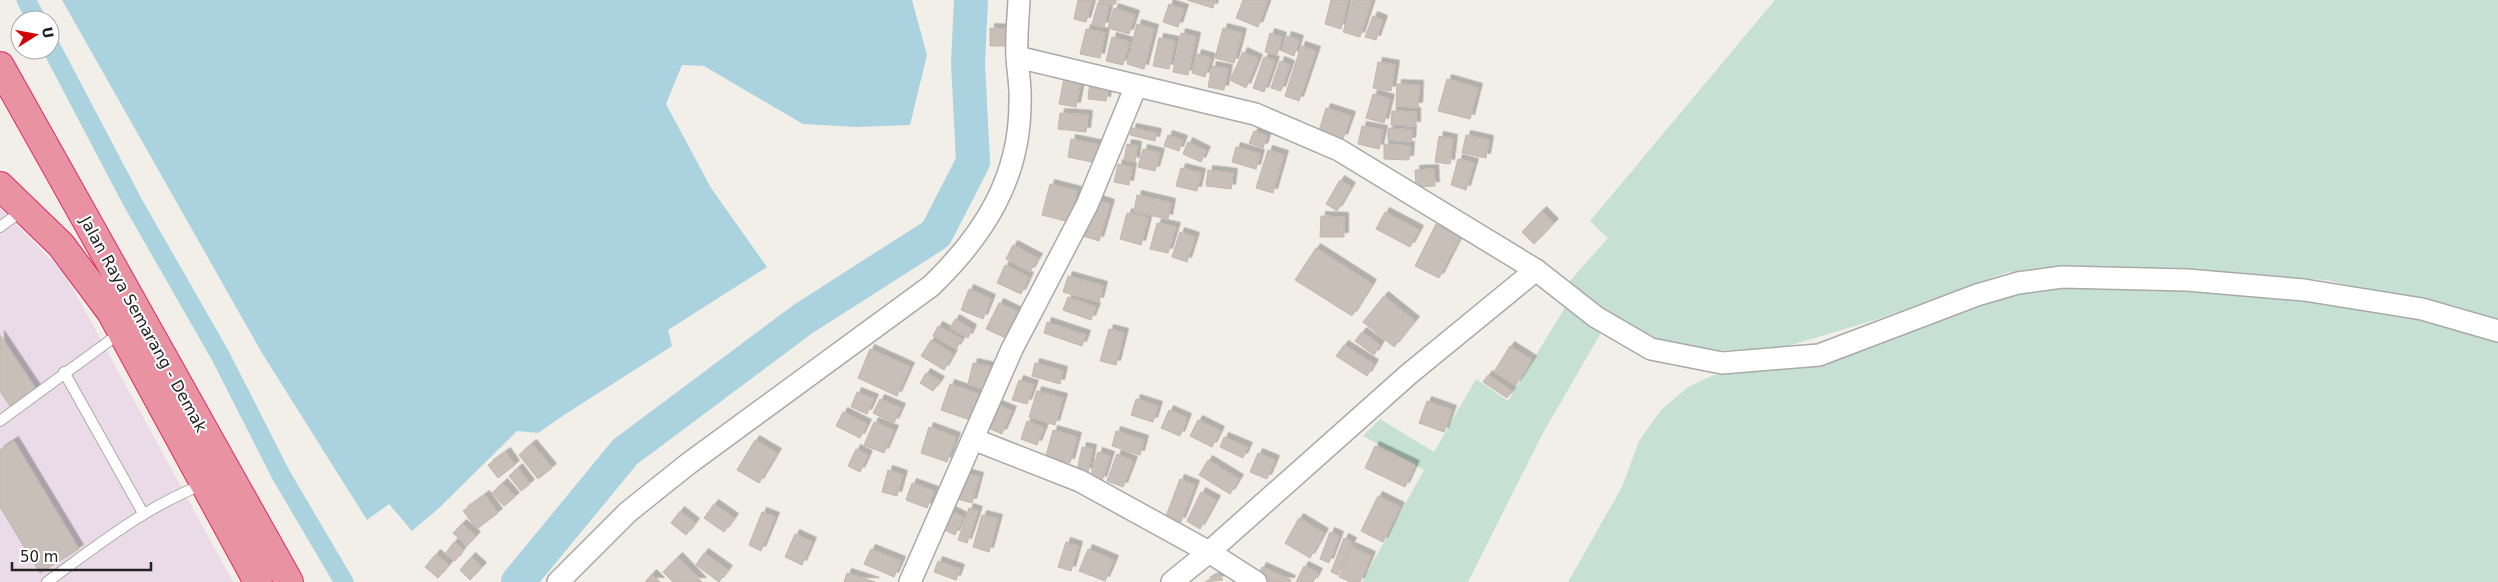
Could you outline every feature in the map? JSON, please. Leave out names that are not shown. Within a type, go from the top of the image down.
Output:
[{"type":"highway","name":"Jalan Raya Semarang - Demak","points":[[0,66],[288,582]]},
{"type":"highway","name":"Jalan Raya Semarang - Demak","points":[[0,186],[61,245],[111,312],[258,582]]},
{"type":"street","points":[[561,581],[628,512],[688,464],[923,292],[966,252],[991,212],[1012,164],[1019,126],[1020,103],[1017,57],[1019,0]]},
{"type":"street","points":[[1017,57],[1255,114],[1339,150],[1536,270],[1596,317],[1651,349],[1722,364],[1819,355],[1977,295],[2018,283],[2062,276],[2187,280],[2304,290],[2422,309],[2498,332]]},
{"type":"street","points":[[910,582],[1012,349],[1087,205],[1136,86]]},
{"type":"street","points":[[1172,582],[1209,552],[1409,374],[1536,270]]},
{"type":"street","points":[[973,439],[1080,481],[1209,552],[1256,582]]},
{"type":"lane","points":[[0,227],[24,209]]},
{"type":"lane","points":[[0,421],[64,372],[122,332]]},
{"type":"lane","points":[[64,372],[143,513]]},
{"type":"lane","points":[[47,582],[143,513],[179,494],[205,484]]},
{"type":"shaded area","points":[[0,208],[65,274],[233,582],[0,582]]},
{"type":"green space","points":[[1775,0],[2498,0],[2498,322],[2463,311],[2326,280],[2154,268],[2008,272],[1875,320],[1781,348],[1700,351],[1660,343],[1614,317],[1568,283],[1608,238],[1590,221]]},
{"type":"green space","points":[[2098,283],[2271,294],[2372,309],[2476,332],[2498,340],[2498,582],[1568,582],[1622,487],[1639,441],[1661,410],[1688,387],[1714,375],[1836,357],[1901,331],[2023,292]]},
{"type":"green space","points":[[1566,306],[1602,331],[1543,433],[1468,582],[1362,582],[1424,470],[1363,436],[1380,419],[1434,452],[1476,379],[1508,401]]},
{"type":"water","points":[[62,0],[912,0],[927,55],[910,125],[857,127],[803,124],[704,66],[682,65],[666,104],[711,188],[767,267],[668,330],[672,346],[538,433],[517,431],[439,508],[412,531],[389,504],[367,520],[262,353]]},
{"type":"building","points":[[1078,0],[1092,1],[1086,22],[1074,19]]},
{"type":"building","points":[[1099,0],[1116,0],[1116,4],[1099,3]]},
{"type":"building","points":[[1187,0],[1215,0],[1213,8]]},
{"type":"building","points":[[1243,0],[1268,0],[1258,27],[1236,18]]},
{"type":"building","points":[[1331,0],[1348,0],[1341,29],[1325,24]]},
{"type":"building","points":[[1353,0],[1372,0],[1360,37],[1343,32]]},
{"type":"building","points":[[1098,3],[1109,6],[1104,27],[1092,24]]},
{"type":"building","points":[[1169,4],[1184,9],[1178,27],[1163,22]]},
{"type":"building","points":[[1114,8],[1135,15],[1129,34],[1108,28]]},
{"type":"building","points":[[1373,16],[1383,20],[1376,40],[1365,37]]},
{"type":"building","points":[[1137,24],[1154,29],[1144,69],[1127,64]]},
{"type":"building","points":[[990,28],[1009,29],[1009,46],[990,46]]},
{"type":"building","points":[[1223,28],[1242,33],[1234,63],[1215,58]]},
{"type":"building","points":[[1086,29],[1105,33],[1100,58],[1080,54]]},
{"type":"building","points":[[1181,33],[1196,37],[1188,75],[1173,72]]},
{"type":"building","points":[[1270,33],[1282,37],[1277,55],[1265,52]]},
{"type":"building","points":[[1287,36],[1299,40],[1294,56],[1282,51]]},
{"type":"building","points":[[1112,37],[1129,42],[1123,65],[1106,61]]},
{"type":"building","points":[[1159,38],[1175,41],[1169,69],[1153,66]]},
{"type":"building","points":[[1301,46],[1316,51],[1299,101],[1285,96]]},
{"type":"building","points":[[1243,52],[1258,59],[1246,88],[1230,80]]},
{"type":"building","points":[[1197,54],[1211,58],[1205,77],[1192,73]]},
{"type":"building","points":[[1264,57],[1275,61],[1264,92],[1253,88]]},
{"type":"building","points":[[1280,61],[1290,65],[1281,91],[1271,88]]},
{"type":"building","points":[[1378,62],[1395,65],[1391,91],[1373,88]]},
{"type":"building","points":[[1212,66],[1228,69],[1224,90],[1208,87]]},
{"type":"building","points":[[1064,78],[1081,81],[1076,107],[1059,104]]},
{"type":"building","points":[[1447,79],[1478,88],[1470,119],[1438,111]]},
{"type":"building","points":[[1090,81],[1109,83],[1106,101],[1088,99]]},
{"type":"building","points":[[1397,84],[1419,85],[1418,107],[1396,106]]},
{"type":"building","points":[[1373,94],[1390,99],[1384,123],[1366,118]]},
{"type":"building","points":[[1326,108],[1351,116],[1343,139],[1319,131]]},
{"type":"building","points":[[1392,111],[1416,112],[1416,126],[1391,125]]},
{"type":"building","points":[[1060,113],[1088,115],[1086,132],[1058,129]]},
{"type":"building","points":[[1362,126],[1383,130],[1379,149],[1358,144]]},
{"type":"building","points":[[1132,128],[1157,133],[1155,141],[1130,135]]},
{"type":"building","points":[[1388,128],[1412,130],[1411,142],[1388,140]]},
{"type":"building","points":[[1254,131],[1267,136],[1263,148],[1249,143]]},
{"type":"building","points":[[1168,135],[1183,140],[1179,151],[1164,146]]},
{"type":"building","points":[[1466,135],[1489,140],[1486,158],[1462,153]]},
{"type":"building","points":[[1439,136],[1453,139],[1450,164],[1435,162]]},
{"type":"building","points":[[1071,139],[1100,145],[1096,163],[1068,157]]},
{"type":"building","points":[[1188,142],[1206,151],[1201,162],[1183,154]]},
{"type":"building","points":[[1127,144],[1137,146],[1135,162],[1124,160]]},
{"type":"building","points":[[1384,144],[1410,146],[1409,160],[1384,159]]},
{"type":"building","points":[[1236,147],[1260,154],[1256,169],[1232,162]]},
{"type":"building","points":[[1143,149],[1160,153],[1155,171],[1138,167]]},
{"type":"building","points":[[1268,150],[1284,155],[1273,193],[1256,188]]},
{"type":"building","points":[[1458,159],[1474,163],[1466,190],[1451,185]]},
{"type":"building","points":[[1118,164],[1132,167],[1129,185],[1114,182]]},
{"type":"building","points":[[1181,168],[1201,173],[1197,191],[1176,186]]},
{"type":"building","points":[[1434,169],[1435,186],[1416,187],[1415,170]]},
{"type":"building","points":[[1208,170],[1233,173],[1231,189],[1206,186]]},
{"type":"building","points":[[1340,180],[1351,187],[1337,211],[1326,204]]},
{"type":"building","points":[[1050,184],[1077,191],[1069,222],[1042,215]]},
{"type":"building","points":[[1137,195],[1171,203],[1168,219],[1134,212]]},
{"type":"building","points":[[1092,198],[1110,204],[1099,241],[1080,235]]},
{"type":"building","points":[[1542,211],[1554,223],[1534,244],[1522,232]]},
{"type":"building","points":[[1385,212],[1419,230],[1410,247],[1376,229]]},
{"type":"building","points":[[1127,213],[1148,218],[1141,245],[1120,239]]},
{"type":"building","points":[[1321,216],[1344,217],[1344,237],[1320,237]]},
{"type":"building","points":[[1157,223],[1176,227],[1168,253],[1150,249]]},
{"type":"building","points":[[1436,224],[1460,237],[1439,278],[1415,266]]},
{"type":"building","points":[[1180,232],[1195,237],[1187,262],[1172,257]]},
{"type":"building","points":[[1013,245],[1038,258],[1030,272],[1006,259]]},
{"type":"building","points":[[1316,248],[1372,284],[1352,316],[1295,280]]},
{"type":"building","points":[[1005,265],[1029,277],[1021,294],[997,283]]},
{"type":"building","points":[[1068,276],[1103,286],[1099,302],[1063,292]]},
{"type":"building","points":[[969,289],[991,299],[983,319],[961,310]]},
{"type":"building","points":[[1384,296],[1415,321],[1394,347],[1363,322]]},
{"type":"building","points":[[1068,297],[1096,307],[1091,320],[1063,310]]},
{"type":"building","points":[[999,303],[1020,313],[1008,339],[986,329]]},
{"type":"building","points":[[955,319],[972,329],[968,338],[950,328]]},
{"type":"building","points":[[1047,322],[1086,335],[1082,346],[1044,333]]},
{"type":"building","points":[[938,326],[962,339],[956,349],[933,336]]},
{"type":"building","points":[[1109,329],[1124,333],[1116,365],[1100,361]]},
{"type":"building","points":[[1362,332],[1380,345],[1374,355],[1355,341]]},
{"type":"building","points":[[0,335],[38,392],[12,409],[0,391]]},
{"type":"building","points":[[931,340],[953,354],[944,370],[921,356]]},
{"type":"building","points":[[1344,345],[1374,364],[1367,376],[1336,356]]},
{"type":"building","points":[[1510,346],[1532,360],[1516,385],[1494,372]]},
{"type":"building","points":[[870,349],[910,367],[897,396],[858,378]]},
{"type":"building","points":[[973,363],[991,367],[986,389],[968,384]]},
{"type":"building","points":[[1035,363],[1063,371],[1060,384],[1032,376]]},
{"type":"building","points":[[926,373],[940,381],[933,391],[920,383]]},
{"type":"building","points":[[1488,375],[1512,391],[1507,398],[1483,382]]},
{"type":"building","points":[[1019,380],[1034,385],[1027,404],[1012,400]]},
{"type":"building","points":[[950,384],[979,394],[970,420],[941,410]]},
{"type":"building","points":[[1037,391],[1063,398],[1055,425],[1029,417]]},
{"type":"building","points":[[857,392],[874,399],[867,414],[851,407]]},
{"type":"building","points":[[880,399],[901,408],[894,423],[873,413]]},
{"type":"building","points":[[1136,399],[1158,406],[1153,422],[1131,415]]},
{"type":"building","points":[[1427,401],[1452,410],[1444,432],[1419,423]]},
{"type":"building","points":[[998,405],[1012,411],[1002,434],[988,428]]},
{"type":"building","points":[[1169,410],[1187,418],[1180,436],[1161,428]]},
{"type":"building","points":[[843,412],[867,424],[860,438],[836,426]]},
{"type":"building","points":[[1198,420],[1220,431],[1212,447],[1190,436]]},
{"type":"building","points":[[1027,421],[1044,428],[1037,445],[1021,439]]},
{"type":"building","points":[[874,422],[894,430],[884,453],[864,445]]},
{"type":"building","points":[[929,427],[956,437],[947,462],[921,453]]},
{"type":"building","points":[[1053,430],[1077,437],[1070,463],[1046,456]]},
{"type":"building","points":[[1116,431],[1144,440],[1140,455],[1112,446]]},
{"type":"building","points":[[1224,437],[1248,447],[1243,458],[1220,447]]},
{"type":"building","points":[[755,440],[777,453],[759,483],[737,470]]},
{"type":"building","points":[[14,441],[79,549],[40,573],[0,507],[0,450]]},
{"type":"building","points":[[532,444],[552,468],[538,479],[519,455]]},
{"type":"building","points":[[1375,446],[1415,465],[1405,487],[1365,468]]},
{"type":"building","points":[[1082,447],[1092,449],[1088,473],[1077,471]]},
{"type":"building","points":[[856,449],[868,455],[860,472],[848,466]]},
{"type":"building","points":[[506,452],[515,465],[498,478],[488,465]]},
{"type":"building","points":[[1098,452],[1110,456],[1102,481],[1090,477]]},
{"type":"building","points":[[1258,453],[1275,460],[1267,479],[1250,472]]},
{"type":"building","points":[[1117,454],[1133,461],[1123,487],[1107,481]]},
{"type":"building","points":[[1208,460],[1239,479],[1230,494],[1199,475]]},
{"type":"building","points":[[518,468],[530,484],[521,491],[509,476]]},
{"type":"building","points":[[888,470],[903,475],[897,496],[882,492]]},
{"type":"building","points":[[964,473],[979,477],[972,503],[957,499]]},
{"type":"building","points":[[1180,479],[1195,485],[1181,522],[1166,516]]},
{"type":"building","points":[[503,483],[515,497],[504,506],[492,493]]},
{"type":"building","points":[[912,483],[934,491],[927,508],[906,500]]},
{"type":"building","points":[[1201,492],[1216,500],[1200,529],[1187,521]]},
{"type":"building","points":[[485,495],[498,513],[477,529],[463,511]]},
{"type":"building","points":[[1378,496],[1400,507],[1383,542],[1361,531]]},
{"type":"building","points":[[714,504],[734,518],[724,532],[704,518]]},
{"type":"building","points":[[945,508],[963,517],[955,535],[936,526]]},
{"type":"building","points":[[969,508],[978,511],[967,543],[958,540]]},
{"type":"building","points":[[680,511],[695,523],[686,535],[671,523]]},
{"type":"building","points":[[762,512],[775,517],[761,551],[749,545]]},
{"type":"building","points":[[982,515],[998,519],[989,552],[973,547]]},
{"type":"building","points":[[1299,518],[1324,533],[1310,558],[1285,543]]},
{"type":"building","points":[[462,524],[476,536],[467,546],[453,533]]},
{"type":"building","points":[[1330,532],[1339,536],[1329,563],[1320,559]]},
{"type":"building","points":[[795,534],[812,542],[802,565],[785,557]]},
{"type":"building","points":[[1344,538],[1352,542],[1338,575],[1331,572]]},
{"type":"building","points":[[454,542],[463,549],[455,561],[445,554]]},
{"type":"building","points":[[1066,542],[1078,546],[1071,571],[1058,567]]},
{"type":"building","points":[[1351,547],[1371,556],[1360,582],[1351,582],[1339,577]]},
{"type":"building","points":[[871,549],[901,561],[894,577],[864,564]]},
{"type":"building","points":[[1088,549],[1114,560],[1105,581],[1079,571]]},
{"type":"building","points":[[704,553],[728,570],[719,582],[696,565]]},
{"type":"building","points":[[436,554],[449,565],[438,578],[425,567]]},
{"type":"building","points":[[471,557],[482,567],[470,580],[460,570]]},
{"type":"building","points":[[678,557],[702,582],[673,582],[663,572]]},
{"type":"building","points":[[938,561],[960,569],[956,580],[934,572]]},
{"type":"building","points":[[1304,566],[1318,573],[1313,582],[1296,582]]},
{"type":"building","points":[[1262,567],[1291,580],[1290,582],[1255,581]]},
{"type":"building","points":[[847,573],[875,582],[844,582]]},
{"type":"building","points":[[652,574],[660,582],[645,582]]},
{"type":"building","points":[[1219,574],[1223,580],[1205,582]]},
{"type":"waterway","points":[[26,0],[32,10]]},
{"type":"waterway","points":[[518,582],[625,452],[803,319],[936,234],[973,162],[968,63],[971,0]]},
{"type":"waterway","points":[[58,60],[133,203],[220,355],[281,475],[344,582]]}]
